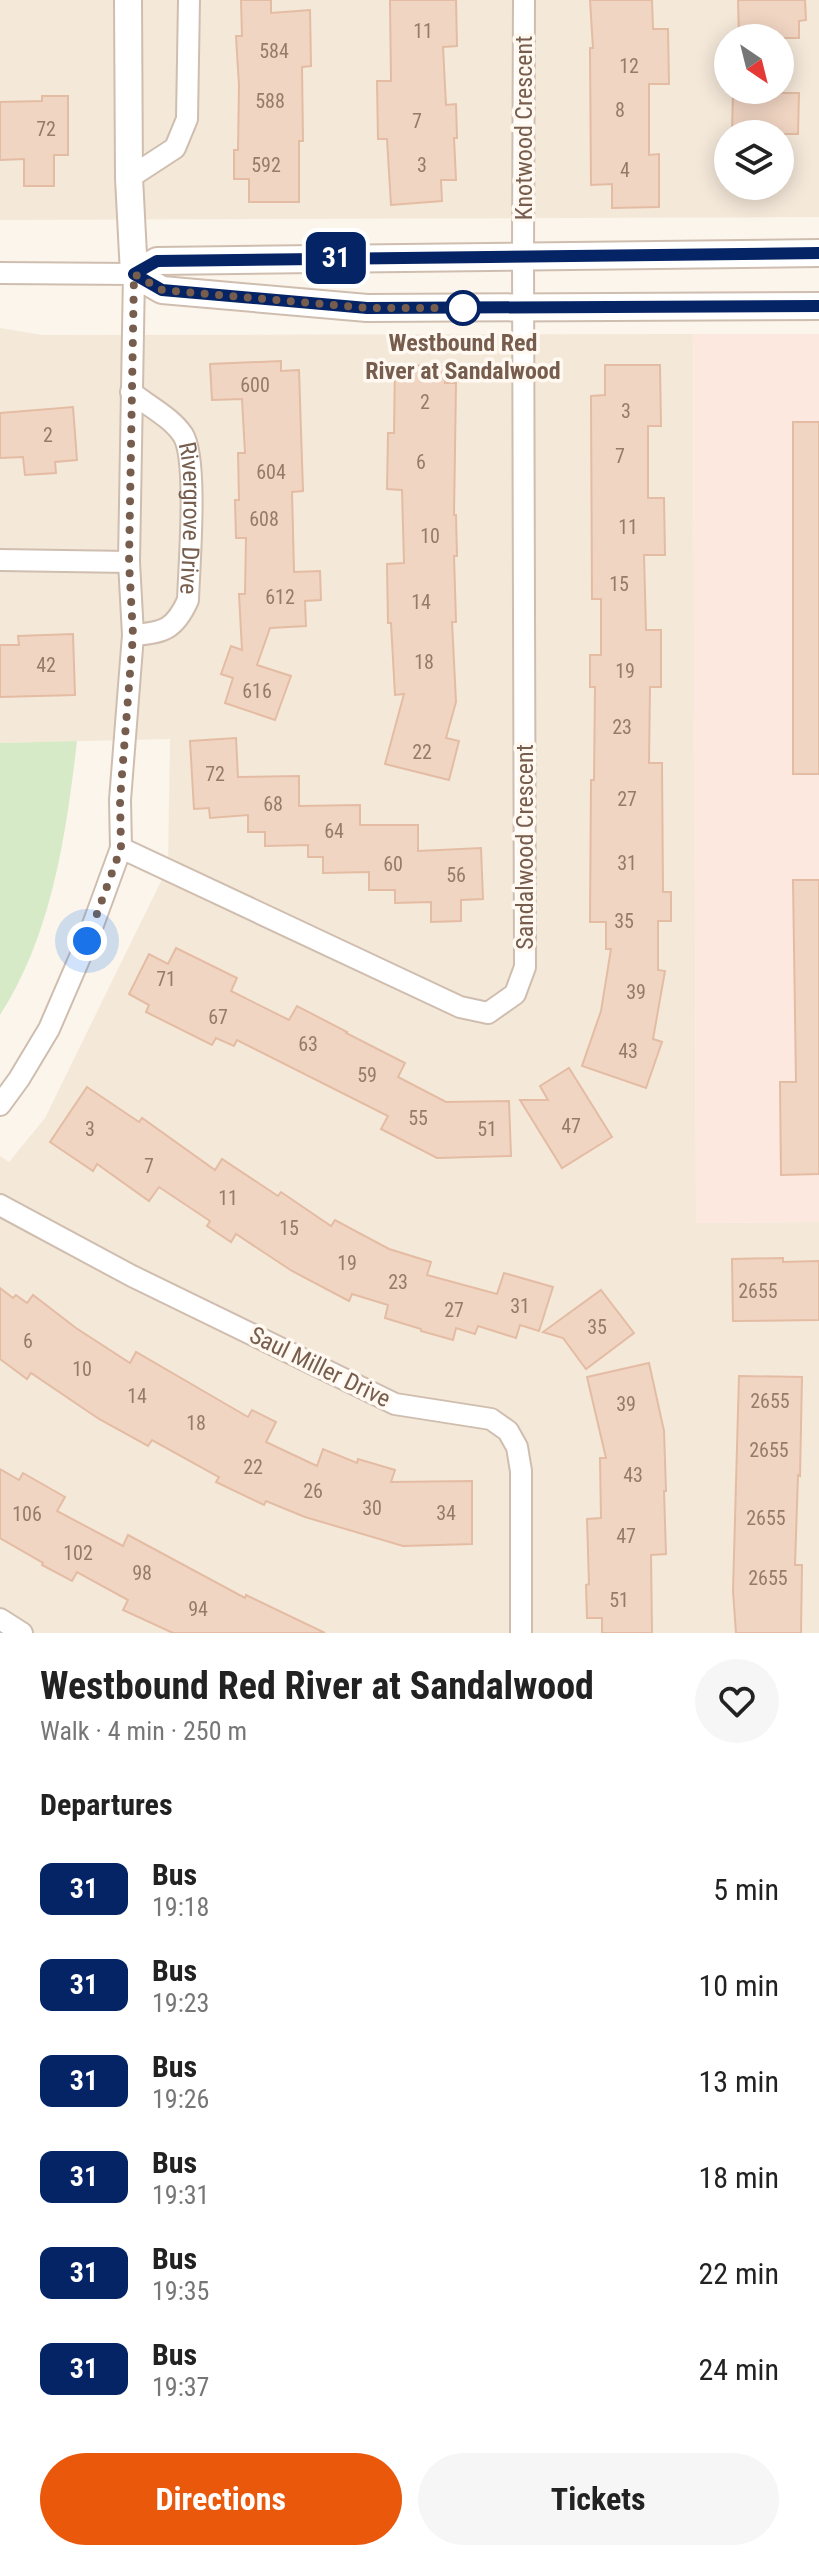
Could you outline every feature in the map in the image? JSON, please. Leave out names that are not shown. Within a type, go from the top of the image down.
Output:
[{"type":"street","points":[[0,1105],[49,1029],[87,941],[121,848],[120,800],[133,635],[129,562],[134,274],[129,178],[128,0]]},
{"type":"street","points":[[129,178],[175,148],[187,119],[189,0]]},
{"type":"street","name":"Knotwood Crescent","points":[[524,0],[524,309]]},
{"type":"street","points":[[134,274],[157,261],[819,253]]},
{"type":"street","points":[[0,273],[134,274],[162,290],[367,308],[819,306]]},
{"type":"street","name":"Sandalwood Crescent","points":[[121,848],[460,1007],[488,1013],[515,994],[525,967],[524,309]]},
{"type":"street","name":"Rivergrove Drive","points":[[131,392],[172,422],[185,438],[191,465],[188,600],[181,616],[169,628],[133,635]]},
{"type":"street","points":[[6,558],[129,562]]},
{"type":"street","name":"Saul Miller Drive","points":[[0,1205],[132,1276],[395,1404],[491,1419],[508,1431],[517,1447],[521,1471],[521,1633]]},
{"type":"street","points":[[0,1619],[22,1633]]},
{"type":"shaded area","points":[[0,0],[819,0],[819,217],[0,220]]},
{"type":"shaded area","points":[[0,328],[42,335],[693,334],[696,1223],[819,1222],[819,1633],[0,1633],[0,1156],[9,1162],[45,1118],[168,867],[170,739],[0,743]]},
{"type":"shaded area","points":[[693,334],[819,334],[819,1222],[696,1223]]},
{"type":"green space","points":[[77,741],[68,812],[54,883],[32,951],[0,1015],[0,743]]},
{"type":"building","points":[[241,0],[271,0],[271,13],[310,10],[311,66],[302,67],[303,141],[299,141],[299,202],[249,202],[249,179],[234,179],[234,150],[238,150],[239,86],[236,36],[242,36]]},
{"type":"building","points":[[390,0],[456,0],[457,46],[443,47],[446,105],[456,104],[456,180],[441,180],[442,201],[391,205],[387,139],[378,139],[377,81],[391,81]]},
{"type":"building","points":[[590,0],[652,0],[653,29],[668,29],[669,84],[649,84],[649,155],[659,154],[659,207],[612,208],[612,184],[591,185],[590,48],[593,48]]},
{"type":"building","points":[[738,0],[805,0],[806,20],[799,21],[799,38],[794,38],[794,24],[739,24]]},
{"type":"building","points":[[794,93],[799,93],[798,134],[794,134],[794,120],[732,120],[733,104],[794,104]]},
{"type":"building","points":[[42,96],[68,96],[68,155],[54,155],[54,186],[24,186],[24,159],[0,160],[0,102],[42,101]]},
{"type":"building","points":[[281,361],[281,371],[299,370],[303,491],[292,492],[294,572],[320,571],[321,600],[305,601],[306,626],[270,628],[257,665],[291,676],[275,720],[225,703],[233,678],[221,674],[231,646],[242,650],[239,594],[245,594],[246,538],[236,538],[235,500],[239,500],[238,453],[245,453],[242,399],[212,400],[210,364]]},
{"type":"building","points":[[395,365],[445,366],[445,383],[456,383],[456,622],[452,622],[456,702],[446,738],[459,741],[449,780],[385,764],[404,694],[395,695],[391,623],[388,623],[387,564],[404,563],[402,490],[387,489],[388,433],[394,433]]},
{"type":"building","points":[[605,365],[660,365],[661,426],[648,426],[648,498],[664,498],[665,555],[644,555],[646,630],[661,630],[661,687],[650,687],[649,763],[662,763],[663,892],[671,892],[671,921],[658,921],[658,970],[665,971],[653,1039],[662,1042],[646,1088],[582,1066],[601,1011],[611,949],[606,949],[606,922],[590,922],[595,687],[590,687],[590,655],[601,655],[601,599],[592,599],[591,396],[605,395]]},
{"type":"building","points":[[73,407],[77,460],[55,462],[56,473],[25,475],[23,457],[0,458],[0,413]]},
{"type":"building","points":[[793,422],[819,422],[819,774],[793,774]]},
{"type":"building","points":[[73,634],[75,695],[0,697],[0,645],[19,645],[18,636]]},
{"type":"building","points":[[236,738],[238,777],[299,776],[299,806],[360,805],[360,825],[418,825],[418,851],[481,848],[483,899],[461,900],[461,921],[431,922],[431,902],[395,903],[395,890],[369,890],[369,872],[323,873],[323,857],[308,857],[308,845],[265,846],[265,832],[248,832],[248,815],[210,818],[209,808],[194,809],[190,741]]},
{"type":"building","points":[[793,880],[819,880],[819,1174],[781,1175],[780,1082],[796,1082]]},
{"type":"building","points":[[176,948],[237,978],[231,991],[289,1020],[297,1006],[405,1063],[398,1077],[446,1102],[509,1101],[511,1156],[437,1158],[381,1129],[388,1116],[237,1040],[234,1046],[216,1038],[212,1045],[146,1012],[149,1005],[129,994],[149,954],[168,964]]},
{"type":"building","points":[[569,1068],[612,1137],[562,1168],[520,1100],[548,1100],[540,1086]]},
{"type":"building","points":[[87,1087],[139,1122],[142,1118],[215,1170],[222,1159],[278,1196],[281,1192],[331,1226],[335,1220],[389,1249],[431,1262],[427,1275],[497,1294],[504,1273],[553,1287],[539,1331],[520,1325],[516,1338],[478,1326],[475,1334],[456,1328],[453,1340],[421,1331],[385,1318],[388,1305],[352,1294],[349,1301],[292,1271],[236,1234],[231,1242],[207,1226],[210,1221],[159,1187],[149,1201],[97,1164],[93,1171],[50,1142]]},
{"type":"building","points":[[783,1258],[783,1262],[819,1261],[819,1320],[733,1321],[732,1259]]},
{"type":"building","points":[[0,1288],[13,1298],[16,1295],[27,1303],[33,1295],[130,1363],[136,1352],[248,1417],[252,1410],[276,1422],[266,1442],[317,1466],[323,1449],[357,1463],[358,1459],[395,1470],[391,1482],[472,1481],[472,1544],[403,1546],[305,1517],[266,1501],[264,1505],[216,1482],[219,1477],[152,1440],[148,1446],[99,1419],[31,1373],[27,1379],[0,1359]]},
{"type":"building","points":[[601,1290],[634,1333],[586,1369],[563,1338],[543,1332]]},
{"type":"building","points":[[649,1363],[664,1431],[666,1554],[651,1555],[652,1633],[602,1633],[602,1618],[587,1618],[587,1519],[601,1518],[600,1458],[606,1458],[587,1377]]},
{"type":"building","points":[[739,1376],[802,1377],[795,1565],[802,1565],[801,1633],[736,1633],[733,1591]]},
{"type":"building","points":[[0,1469],[19,1480],[23,1473],[65,1497],[57,1511],[123,1546],[128,1535],[245,1598],[246,1595],[325,1633],[173,1633],[123,1610],[128,1600],[77,1572],[72,1581],[0,1538]]},
{"type":"bus line","name":"31","points":[[819,253],[157,261],[134,274],[162,290],[367,308],[819,306]]},
{"type":"place","name":"Westbound Red River at Sandalwood","points":[[463,308]]},
{"type":"route","points":[[87,941],[121,848],[120,800],[133,635],[129,562],[134,274],[162,290],[367,308],[463,308]]}]
